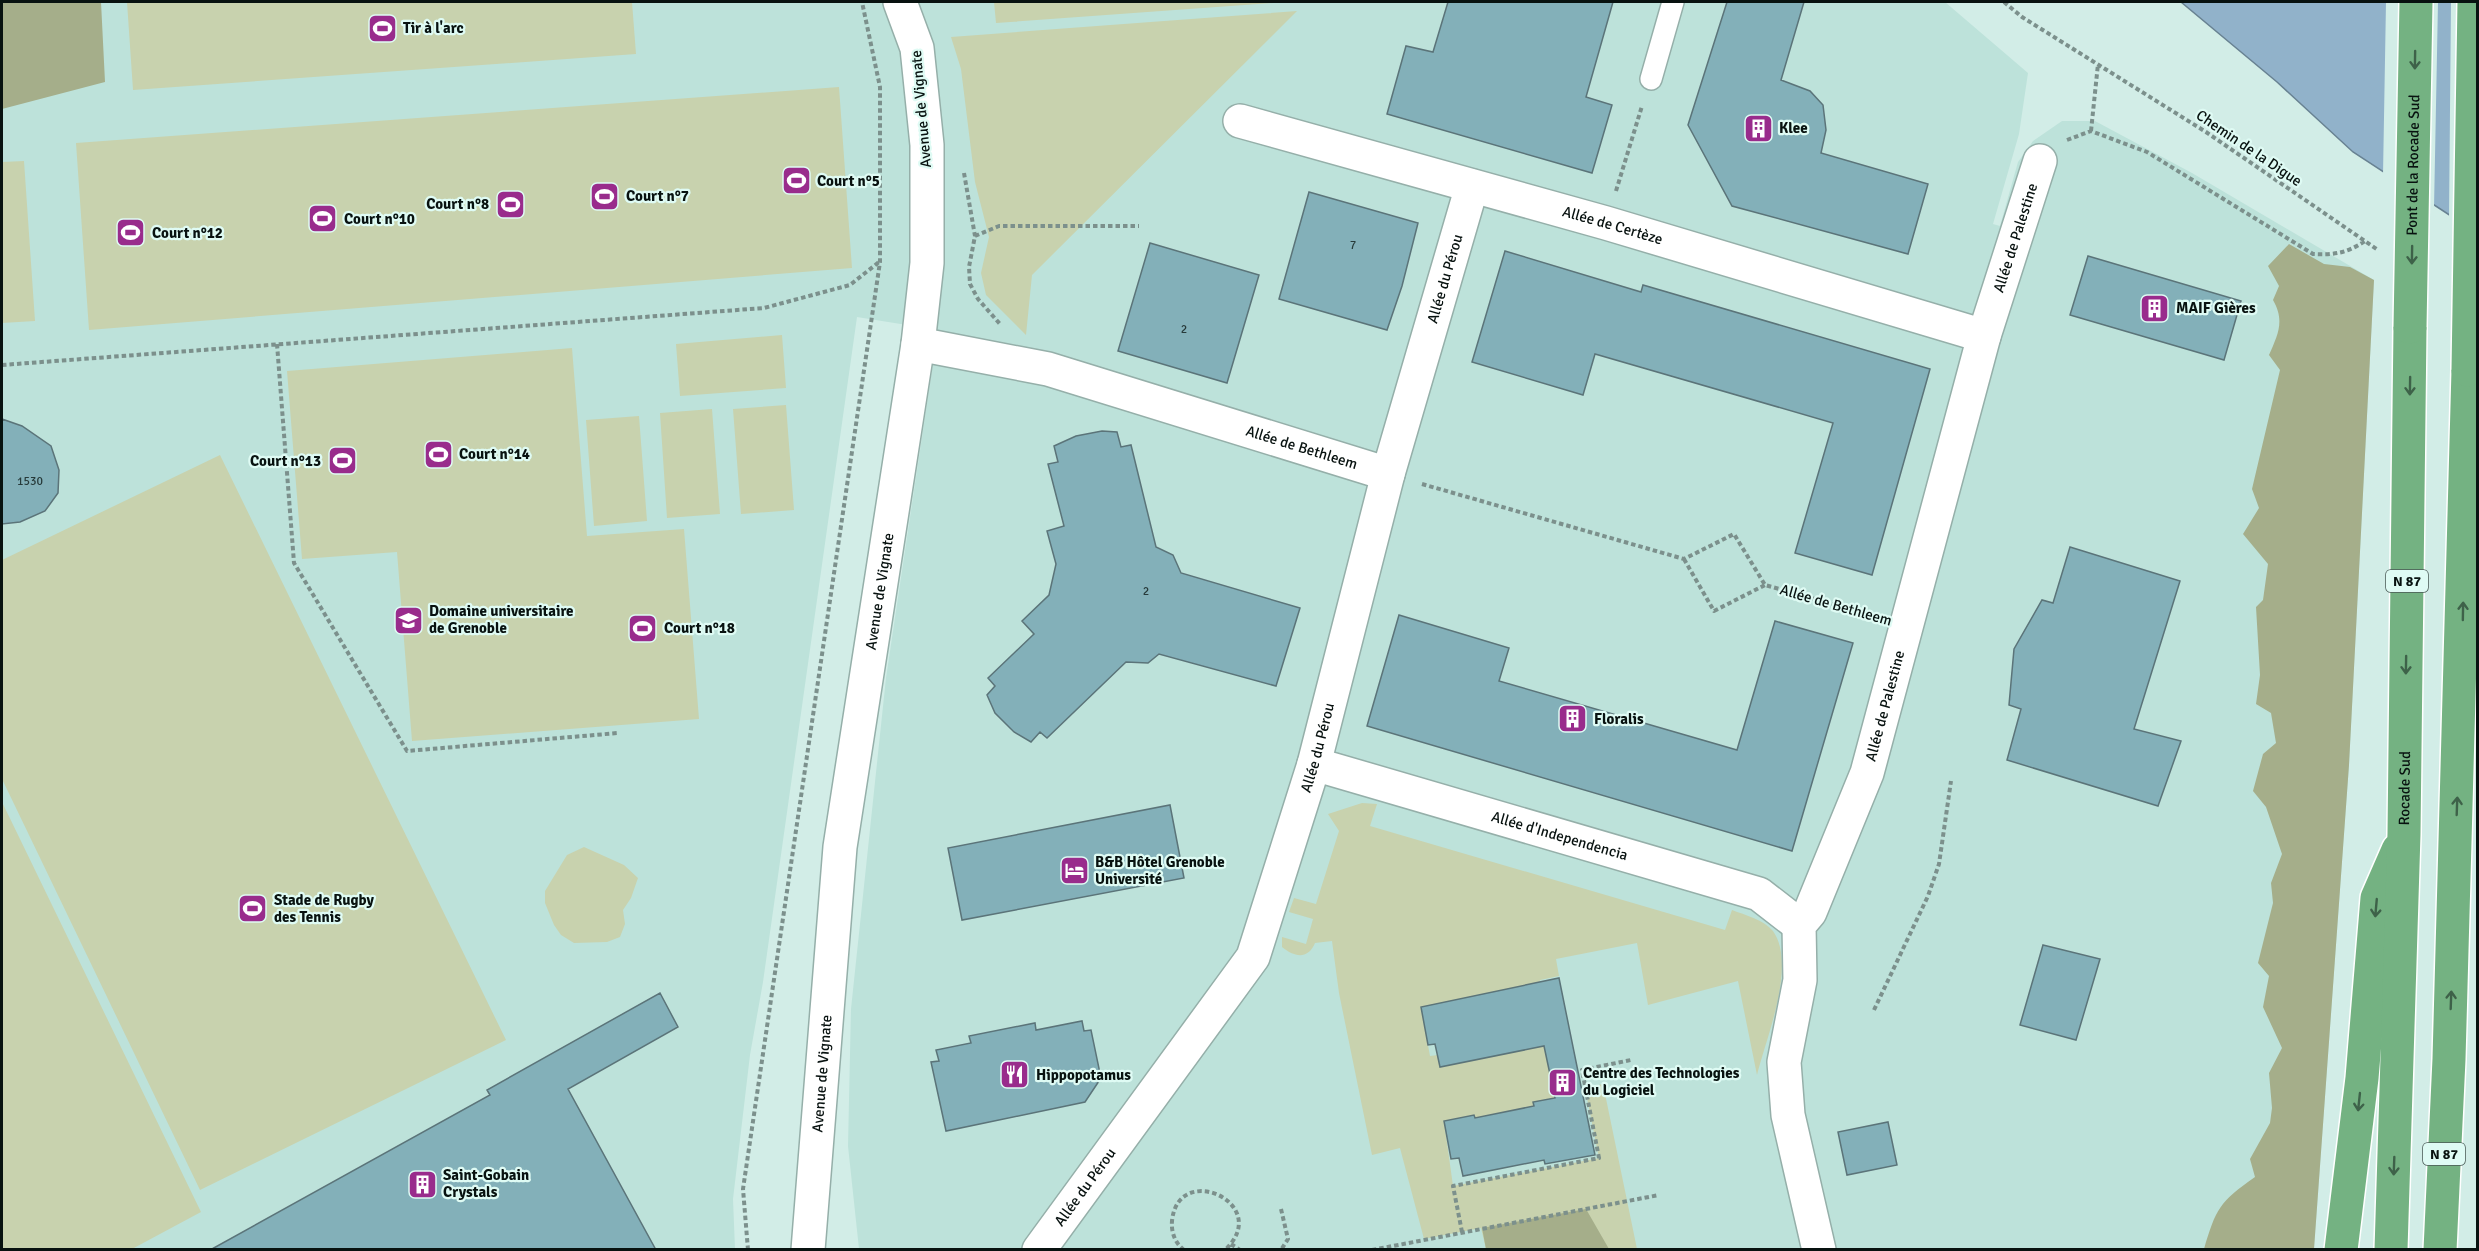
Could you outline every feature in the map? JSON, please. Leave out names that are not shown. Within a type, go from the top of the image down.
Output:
[{"type":"highway","name":"Pont de la Rocade Sud","points":[[2410,327],[2416,2]]},
{"type":"highway","name":"N 87","points":[[2440,1250],[2449,1059],[2468,370],[2475,2]]},
{"type":"highway","name":"Rocade Sud","points":[[2391,1250],[2404,834],[2410,327]]},
{"type":"highway","points":[[2341,1250],[2362,1078],[2377,898],[2404,834]]},
{"type":"highway","points":[[2449,1059],[2454,1250]]},
{"type":"street","name":"Avenue de Vignate","points":[[808,1250],[840,847],[918,344],[927,263],[927,145],[917,48],[900,2]]},
{"type":"street","name":"Allée de Certèze","points":[[1240,121],[1606,223],[1984,336]]},
{"type":"street","name":"Allée de Palestine","points":[[1799,925],[1810,912],[1867,773],[1984,336],[2040,160]]},
{"type":"street","name":"Allée du Pérou","points":[[1039,1250],[1252,957],[1314,764],[1388,474],[1472,186]]},
{"type":"street","name":"Allée de Bethleem","points":[[918,344],[1047,369],[1388,474]]},
{"type":"street","name":"Allée d'Independencia","points":[[1314,764],[1759,894],[1799,925]]},
{"type":"street","points":[[1799,925],[1800,980],[1785,1062],[1786,1083],[1788,1115],[1819,1250]]},
{"type":"street","name":"Avenue de Vignate","points":[[813,1185],[833,1250]]},
{"type":"lane","points":[[1651,79],[1673,2]]},
{"type":"path","points":[[748,1250],[743,1189],[880,262],[880,87],[862,2]]},
{"type":"path","name":"Chemin de la Digue","points":[[2004,2],[2022,17],[2206,132],[2384,254]]},
{"type":"path","points":[[2091,130],[2098,64]]},
{"type":"path","points":[[1606,223],[1651,79]]},
{"type":"path","points":[[2040,160],[2068,139],[2091,130],[2147,152],[2313,254],[2333,255],[2349,252],[2366,242]]},
{"type":"path","points":[[962,163],[975,236],[969,267],[970,284],[978,299],[1009,335],[1005,360]]},
{"type":"path","points":[[975,236],[999,226],[1139,226]]},
{"type":"path","points":[[2,365],[764,308],[850,285],[880,262]]},
{"type":"path","points":[[277,344],[294,563],[407,752],[618,733]]},
{"type":"path","points":[[1388,474],[1684,559]]},
{"type":"path","name":"Allée de Bethleem","points":[[1765,585],[1734,534],[1684,559],[1714,611],[1765,585],[1907,625]]},
{"type":"path","points":[[1874,1010],[1929,896],[1939,864],[1951,781]]},
{"type":"path","points":[[1462,1232],[1452,1186],[1599,1158],[1582,1070],[1631,1060]]},
{"type":"path","points":[[1184,1250],[1174,1237],[1172,1214],[1178,1203],[1196,1191],[1216,1192],[1233,1205],[1238,1225],[1231,1244],[1225,1250]]},
{"type":"path","points":[[1372,1250],[1659,1194]]},
{"type":"path","points":[[1281,1209],[1288,1239],[1281,1250]]},
{"type":"path","points":[[1231,1244],[1240,1250]]},
{"type":"shaded area","points":[[2,2],[1945,2],[2028,73],[2019,134],[1993,224],[2000,226],[2018,162],[2033,141],[2062,121],[2095,121],[2192,173],[2374,280],[2349,765],[2314,1249],[859,1249],[848,1146],[851,1009],[886,678],[938,330],[857,317],[763,982],[750,1055],[733,1199],[735,1249],[2,1250]]},
{"type":"shaded area","points":[[2,2],[101,2],[105,82],[2,109]]},
{"type":"shaded area","name":"Tir à l'arc","points":[[127,2],[632,2],[636,54],[133,90]]},
{"type":"shaded area","points":[[994,2],[1286,2],[996,23]]},
{"type":"shaded area","points":[[1297,11],[1032,275],[1026,335],[986,295],[981,273],[989,237],[975,182],[961,69],[951,37]]},
{"type":"shaded area","points":[[839,87],[852,268],[89,330],[76,143]]},
{"type":"shaded area","points":[[24,161],[35,321],[2,323],[2,162]]},
{"type":"shaded area","points":[[2289,244],[2324,264],[2350,267],[2374,280],[2349,765],[2314,1249],[2204,1249],[2220,1207],[2255,1177],[2250,1159],[2270,1123],[2272,1108],[2269,1073],[2282,1048],[2263,1007],[2269,976],[2258,963],[2273,903],[2271,883],[2282,854],[2266,807],[2253,791],[2263,754],[2276,743],[2271,713],[2256,704],[2260,675],[2256,607],[2263,600],[2268,564],[2243,534],[2259,508],[2252,489],[2280,370],[2269,355],[2279,328],[2279,314],[2273,300],[2279,286],[2268,266]]},
{"type":"shaded area","points":[[782,335],[786,388],[680,396],[676,344]]},
{"type":"shaded area","points":[[572,348],[587,536],[684,529],[699,719],[412,741],[397,552],[302,559],[287,371]]},
{"type":"shaded area","points":[[786,405],[794,510],[741,514],[733,409]]},
{"type":"shaded area","points":[[712,409],[720,514],[667,518],[660,413]]},
{"type":"shaded area","points":[[639,416],[647,521],[594,526],[586,420]]},
{"type":"shaded area","name":"Stade de Rugby des Tennis","points":[[220,455],[506,1040],[200,1190],[2,779],[2,560]]},
{"type":"shaded area","points":[[2,802],[201,1212],[132,1249],[2,1249]]},
{"type":"shaded area","points":[[1362,803],[1377,804],[1370,826],[1725,930],[1732,910],[1760,921],[1773,931],[1780,945],[1781,982],[1757,1075],[1738,981],[1648,1005],[1637,943],[1556,959],[1559,976],[1540,980],[1540,984],[1421,1007],[1430,1056],[1438,1055],[1441,1066],[1544,1046],[1555,1098],[1534,1106],[1475,1118],[1473,1115],[1444,1121],[1453,1186],[1599,1158],[1585,1088],[1603,1084],[1637,1249],[1486,1249],[1481,1228],[1424,1239],[1400,1148],[1372,1155],[1339,993],[1332,941],[1315,943],[1309,952],[1300,955],[1291,953],[1282,947],[1282,937],[1306,944],[1313,919],[1289,912],[1294,898],[1316,904],[1339,831],[1328,814]]},
{"type":"shaded area","points":[[584,847],[624,865],[638,878],[631,898],[623,910],[625,924],[620,937],[607,942],[574,943],[561,935],[545,903],[545,891],[567,855]]},
{"type":"shaded area","points":[[1586,1209],[1609,1249],[1486,1249],[1482,1228]]},
{"type":"water","points":[[2181,2],[2477,2],[2477,233],[2353,152],[2277,82]]},
{"type":"pier","points":[[2386,2],[2438,2],[2434,208],[2383,175]]},
{"type":"pier","points":[[2451,2],[2478,2],[2476,235],[2449,218]]},
{"type":"building","points":[[1448,2],[1613,2],[1586,97],[1612,105],[1592,173],[1387,114],[1406,46],[1433,52]]},
{"type":"building","name":"Klee","points":[[1727,2],[1804,2],[1781,80],[1810,91],[1823,105],[1826,130],[1821,153],[1928,184],[1908,254],[1732,206],[1688,125]]},
{"type":"building","points":[[1309,192],[1418,223],[1402,286],[1387,330],[1279,299]]},
{"type":"building","points":[[1150,243],[1259,275],[1227,383],[1118,351]]},
{"type":"building","points":[[1505,251],[1641,292],[1643,285],[1930,369],[1872,575],[1795,553],[1833,423],[1595,354],[1583,395],[1472,362]]},
{"type":"building","name":"MAIF Gières","points":[[2088,256],[2241,301],[2224,360],[2070,315]]},
{"type":"building","points":[[2,419],[22,426],[51,446],[59,470],[58,493],[45,511],[20,522],[2,524]]},
{"type":"building","points":[[1102,431],[1117,432],[1121,447],[1131,445],[1156,547],[1173,555],[1181,573],[1300,608],[1276,686],[1159,654],[1148,663],[1126,662],[1047,738],[1040,732],[1031,742],[1014,732],[995,713],[987,695],[995,686],[988,678],[1034,634],[1022,621],[1049,595],[1056,564],[1047,531],[1064,526],[1048,464],[1058,462],[1054,446],[1076,436]]},
{"type":"building","points":[[2070,547],[2180,581],[2134,729],[2181,741],[2158,806],[2007,760],[2021,709],[2009,705],[2014,649],[2042,600],[2053,603]]},
{"type":"building","name":"Floralis","points":[[1399,615],[1509,648],[1499,681],[1737,750],[1775,621],[1853,643],[1792,851],[1367,726]]},
{"type":"building","points":[[1170,805],[1184,878],[962,920],[948,848]]},
{"type":"building","points":[[2043,945],[2100,959],[2076,1040],[2020,1025]]},
{"type":"building","name":"Centre des Technologies du Logiciel","points":[[1559,978],[1595,1155],[1545,1164],[1544,1160],[1463,1176],[1459,1158],[1451,1159],[1444,1121],[1474,1115],[1475,1118],[1534,1106],[1533,1102],[1555,1098],[1544,1046],[1440,1067],[1435,1044],[1428,1045],[1421,1007]]},
{"type":"building","points":[[660,993],[678,1027],[568,1089],[656,1250],[210,1250],[490,1095],[487,1090]]},
{"type":"building","points":[[1082,1021],[1084,1031],[1091,1030],[1101,1078],[1085,1102],[946,1131],[931,1062],[939,1061],[936,1050],[971,1043],[969,1036],[1035,1023],[1036,1030]]},
{"type":"building","points":[[1888,1122],[1897,1165],[1847,1175],[1838,1132]]},
{"type":"place","name":"Tir à l'arc","points":[[382,28]]},
{"type":"place","name":"Klee","points":[[1758,128]]},
{"type":"place","name":"Court n°5","points":[[796,181]]},
{"type":"place","name":"Court n°7","points":[[605,196]]},
{"type":"place","name":"Court n°8","points":[[510,204]]},
{"type":"place","name":"Court n°10","points":[[323,219]]},
{"type":"place","name":"Court n°12","points":[[131,233]]},
{"type":"place","name":"MAIF Gières","points":[[2155,308]]},
{"type":"place","name":"Court n°14","points":[[438,454]]},
{"type":"place","name":"Court n°13","points":[[342,461]]},
{"type":"place","name":"Domaine universitaire de Grenoble","points":[[408,620]]},
{"type":"place","name":"Court n°18","points":[[643,628]]},
{"type":"place","name":"Floralis","points":[[1573,719]]},
{"type":"place","name":"B&B Hôtel Grenoble Université","points":[[1074,871]]},
{"type":"place","name":"Stade de Rugby des Tennis","points":[[253,909]]},
{"type":"place","name":"Hippopotamus","points":[[1015,1075]]},
{"type":"place","name":"Centre des Technologies du Logiciel","points":[[1562,1082]]},
{"type":"place","name":"Saint-Gobain Crystals","points":[[422,1184]]}]
